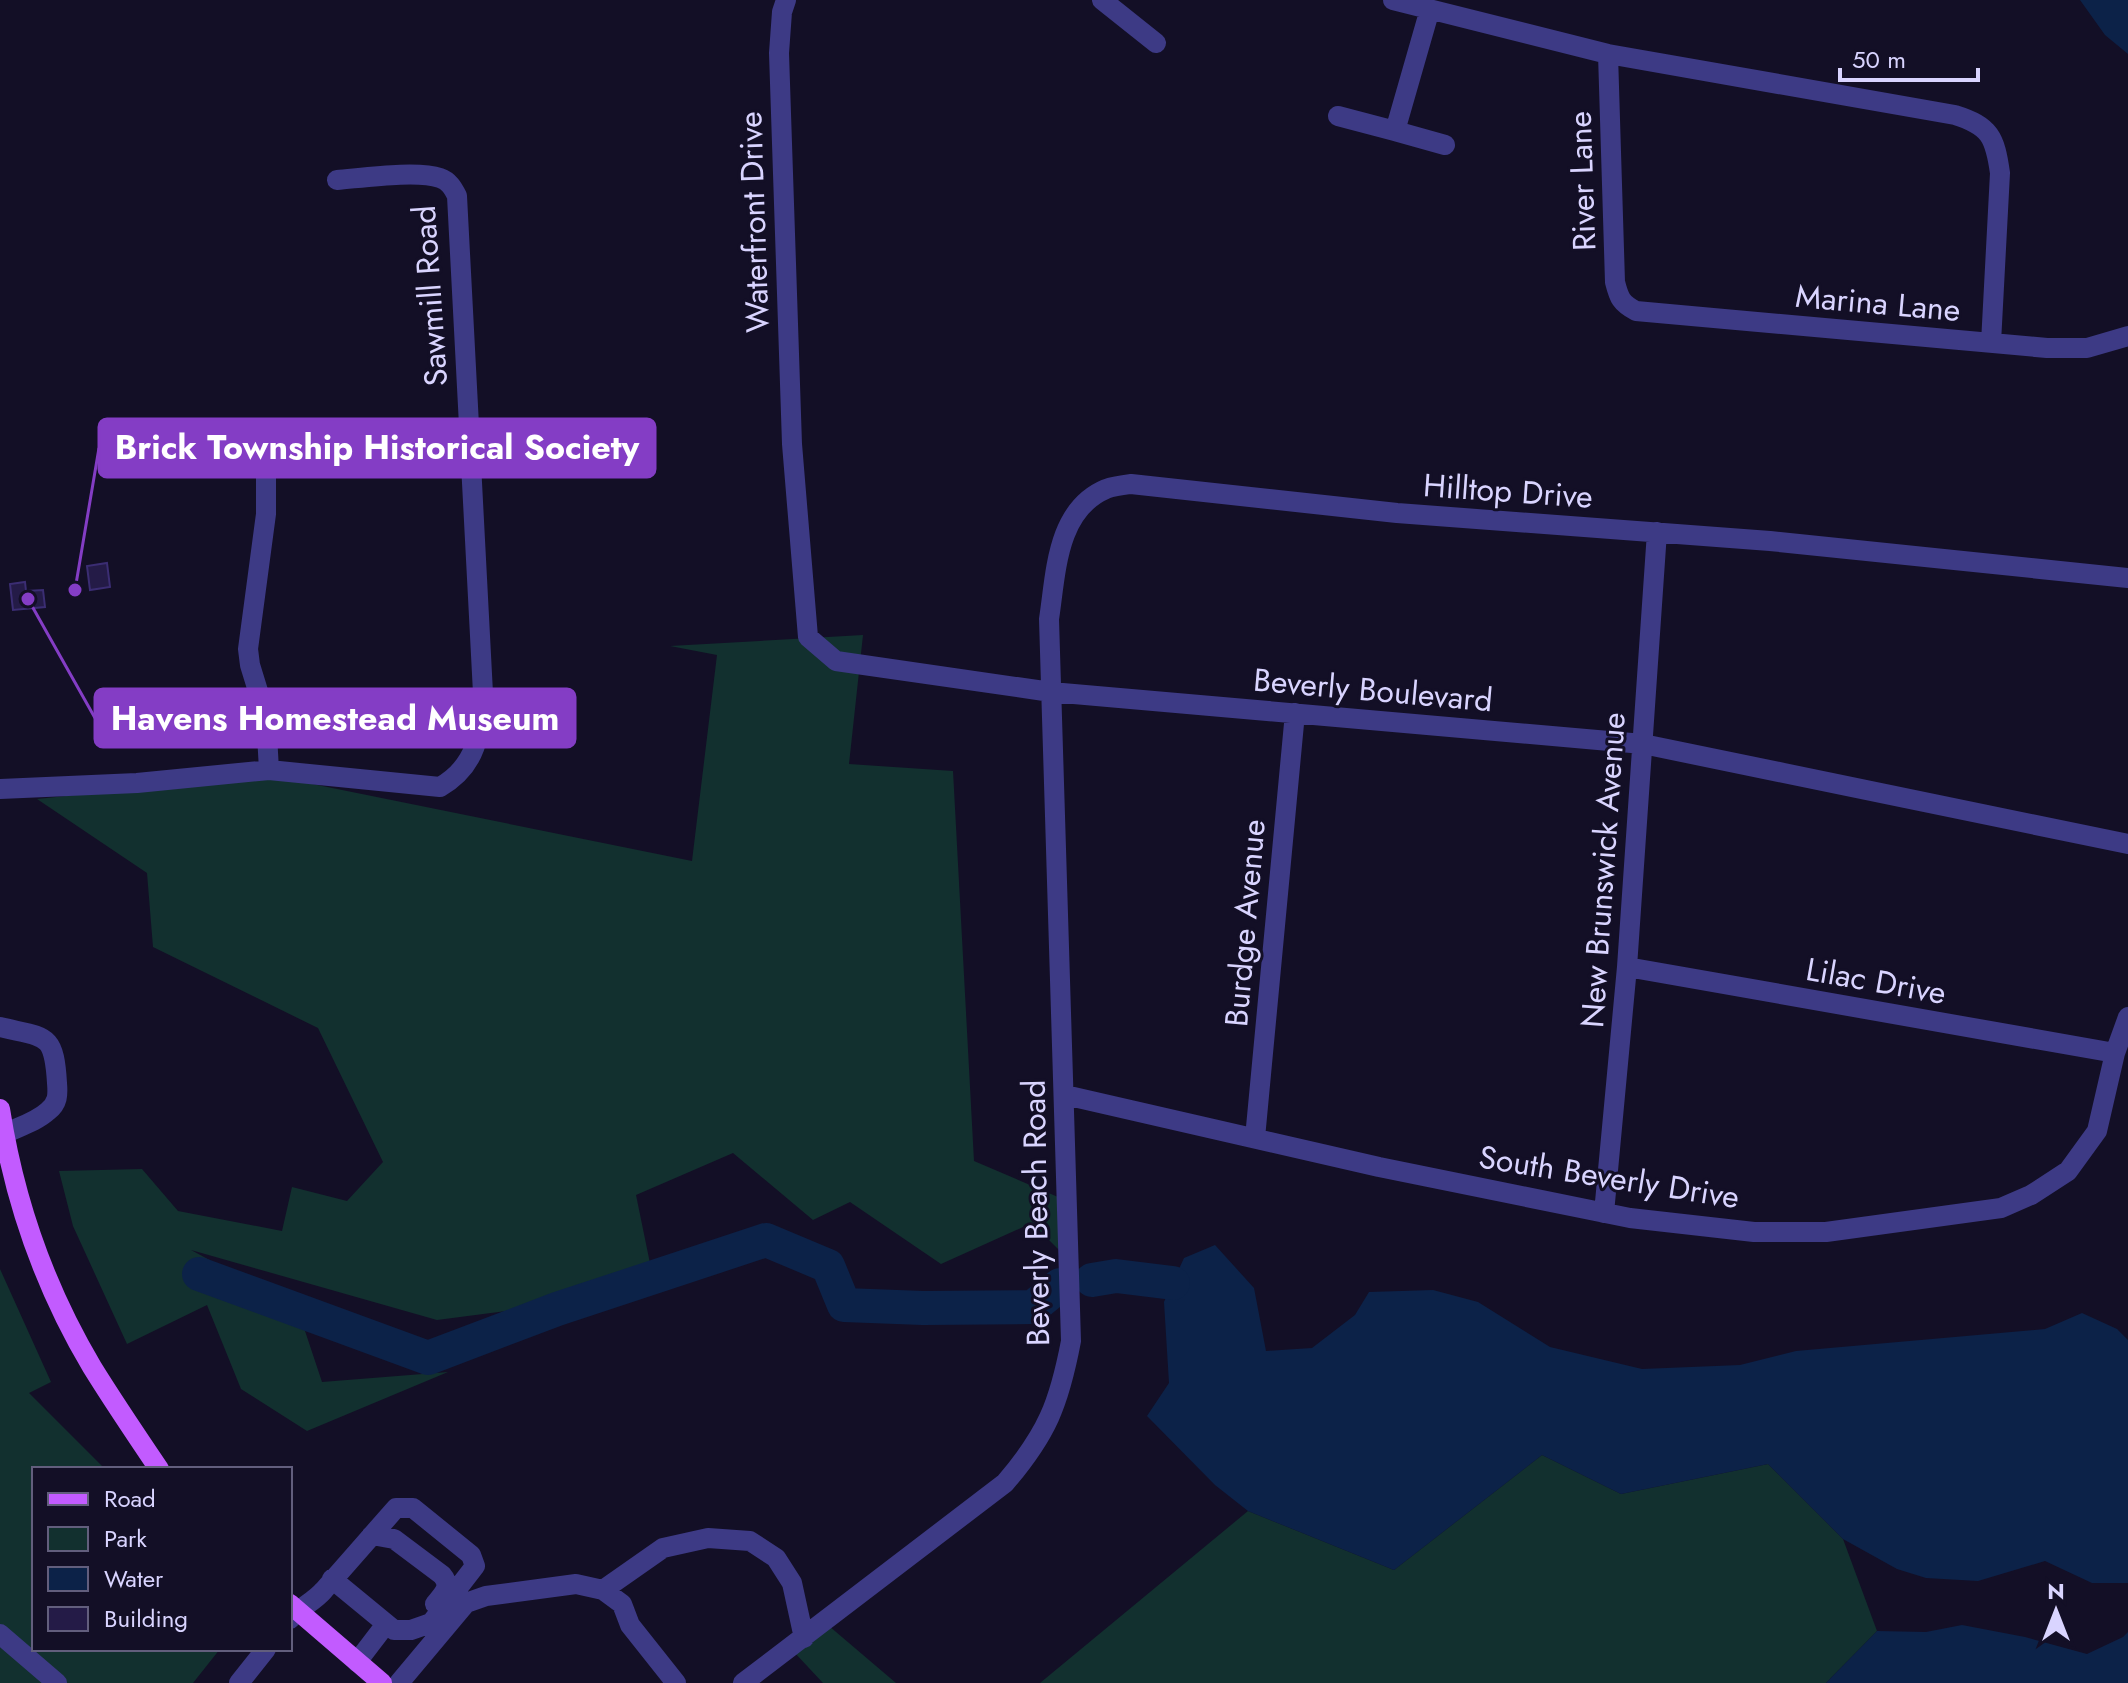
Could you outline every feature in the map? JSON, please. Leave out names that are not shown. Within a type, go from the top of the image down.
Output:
[{"type":"main road","points":[[0,1109],[30,1233],[53,1291],[90,1365],[158,1467]]},
{"type":"main road","points":[[292,1611],[382,1683]]},
{"type":"street","name":"Waterfront Drive","points":[[786,0],[779,53],[792,444]]},
{"type":"street","points":[[1102,0],[1156,43]]},
{"type":"street","points":[[1393,0],[1608,54],[1976,121],[1988,131],[1997,147],[2000,173],[1991,343]]},
{"type":"street","points":[[1395,131],[1430,9]]},
{"type":"street","name":"River Lane","points":[[1608,54],[1615,282],[1619,299],[1624,304]]},
{"type":"street","points":[[1338,116],[1445,145]]},
{"type":"street","name":"Sawmill Road","points":[[269,770],[440,787],[453,780],[475,752],[483,693],[457,196],[452,185],[440,177],[399,175],[337,180]]},
{"type":"street","name":"Marina Lane","points":[[1624,304],[1636,311],[2047,348],[2087,348],[2128,336]]},
{"type":"street","name":"Beverly Boulevard","points":[[792,444],[808,637],[836,661],[1051,692],[1643,744],[2128,844]]},
{"type":"street","points":[[0,789],[137,783],[269,770],[266,717],[248,649],[266,514],[266,469]]},
{"type":"street","name":"Hilltop Drive","points":[[1051,692],[1049,619],[1061,542],[1080,510],[1106,489],[1131,484],[1397,513],[1770,541],[2128,578]]},
{"type":"street","name":"New Brunswick Avenue","points":[[1604,1213],[1627,967],[1657,532]]},
{"type":"street","name":"Beverly Beach Road","points":[[743,1683],[1005,1483],[1046,1427],[1062,1389],[1071,1341],[1051,692]]},
{"type":"street","name":"Burdge Avenue","points":[[1255,1138],[1295,713]]},
{"type":"street","name":"Lilac Drive","points":[[1627,967],[2115,1053]]},
{"type":"street","name":"South Beverly Drive","points":[[1065,1095],[1604,1213],[1754,1232],[1826,1232],[2001,1208],[2031,1195],[2068,1171],[2097,1131],[2115,1053],[2128,1017]]},
{"type":"street","points":[[0,1027],[31,1033],[52,1046],[58,1096],[55,1104],[40,1117],[4,1134]]},
{"type":"street","points":[[292,1611],[322,1592],[332,1579],[396,1508],[408,1507],[471,1555],[475,1566],[431,1623],[402,1632],[386,1624],[332,1579]]},
{"type":"street","points":[[372,1535],[394,1539],[445,1579],[446,1589],[420,1627]]},
{"type":"street","points":[[603,1590],[663,1548],[708,1538],[750,1541],[776,1558],[792,1583],[804,1638]]},
{"type":"street","points":[[399,1683],[466,1603],[486,1596],[576,1584],[603,1590],[622,1604],[630,1625],[676,1683]]},
{"type":"street","points":[[357,1662],[386,1624]]},
{"type":"street","points":[[0,1634],[57,1683]]},
{"type":"street","points":[[239,1683],[264,1651]]},
{"type":"green space","points":[[863,635],[849,764],[953,771],[974,1161],[1058,1197],[1059,1250],[1032,1223],[941,1264],[850,1202],[813,1220],[733,1153],[636,1195],[652,1273],[514,1310],[437,1320],[191,1250],[297,1307],[322,1382],[448,1372],[307,1431],[241,1389],[207,1305],[127,1344],[73,1226],[59,1171],[142,1169],[178,1211],[282,1231],[292,1187],[347,1201],[383,1162],[318,1028],[153,947],[147,873],[37,799],[268,775],[692,861],[717,655],[670,646]]},
{"type":"green space","points":[[0,1269],[51,1382],[29,1393],[103,1467],[32,1467],[32,1651],[218,1651],[193,1683],[0,1683]]},
{"type":"green space","points":[[1542,1455],[1621,1494],[1768,1464],[1843,1539],[1877,1631],[1826,1683],[1040,1683],[1248,1511],[1394,1570]]},
{"type":"green space","points":[[829,1626],[896,1683],[823,1683],[794,1652]]},
{"type":"water","points":[[2080,0],[2128,0],[2128,54],[2105,35]]},
{"type":"water","points":[[1215,1245],[1254,1288],[1266,1351],[1312,1348],[1355,1315],[1369,1292],[1433,1290],[1478,1302],[1550,1347],[1642,1369],[1740,1365],[1796,1351],[2045,1329],[2082,1313],[2117,1329],[2128,1340],[2128,1583],[2092,1583],[2045,1561],[1978,1581],[1926,1578],[1897,1569],[1843,1539],[1768,1464],[1621,1494],[1542,1455],[1394,1570],[1248,1511],[1215,1485],[1147,1416],[1169,1383],[1164,1302],[1184,1258]]},
{"type":"water","points":[[1962,1625],[2025,1637],[2087,1654],[2128,1632],[2128,1683],[1826,1683],[1877,1631],[1926,1632]]},
{"type":"building","points":[[107,563],[110,587],[90,590],[87,566]]},
{"type":"building","points":[[25,582],[26,591],[43,590],[45,607],[13,610],[10,584]]},
{"type":"waterway","points":[[199,1274],[428,1358],[557,1309],[766,1240],[828,1266],[844,1305],[1033,1307],[1060,1285]]},
{"type":"waterway","points":[[1092,1280],[1116,1276],[1173,1283]]},
{"type":"place","name":"Brick Township Historical Society","points":[[75,590]]},
{"type":"place","name":"Havens Homestead Museum","points":[[28,599]]}]
